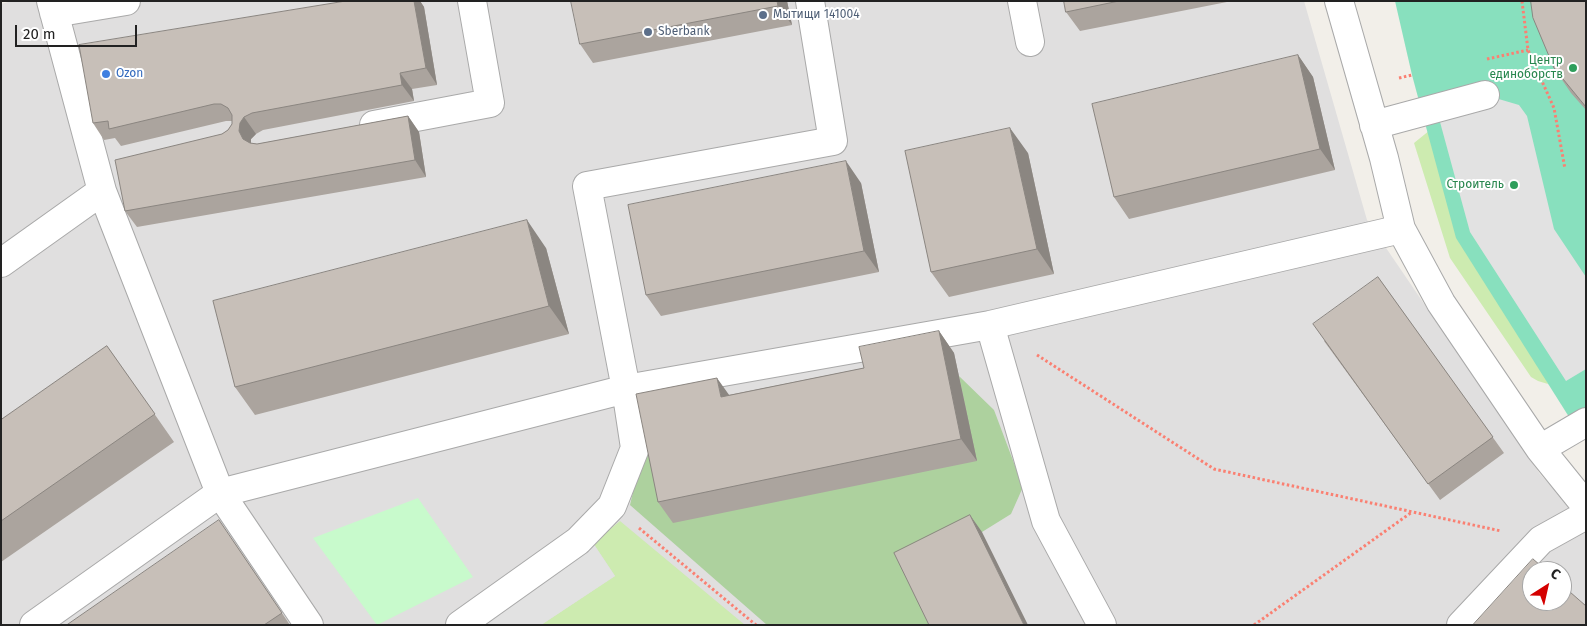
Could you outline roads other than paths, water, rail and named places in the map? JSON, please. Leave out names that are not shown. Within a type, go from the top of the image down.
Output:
[{"type":"lane","points":[[126,1],[52,7],[99,180],[220,493],[309,625]]},
{"type":"lane","points":[[353,129],[490,103],[472,1]]},
{"type":"lane","points":[[460,625],[578,542],[612,506],[635,448],[626,389],[587,186],[833,141],[810,1]]},
{"type":"lane","points":[[1022,1],[1030,42]]},
{"type":"lane","points":[[1338,1],[1374,125],[1401,229],[1441,303],[1540,449],[1586,506]]},
{"type":"lane","points":[[1374,125],[1485,95]]},
{"type":"lane","points":[[1,262],[124,161]]},
{"type":"lane","points":[[34,625],[220,493],[626,389],[990,325],[1401,229]]},
{"type":"lane","points":[[990,325],[1046,521],[1102,625]]},
{"type":"lane","points":[[1540,449],[1586,422]]},
{"type":"lane","points":[[1461,625],[1541,540],[1586,515]]},
{"type":"place","name":"Мытищи 141004","points":[[763,15]]},
{"type":"place","name":"Sberbank","points":[[648,32]]},
{"type":"place","name":"Центр единоборств","points":[[1573,68]]},
{"type":"place","name":"Ozon","points":[[106,74]]},
{"type":"place","name":"Строитель","points":[[1514,185]]}]
